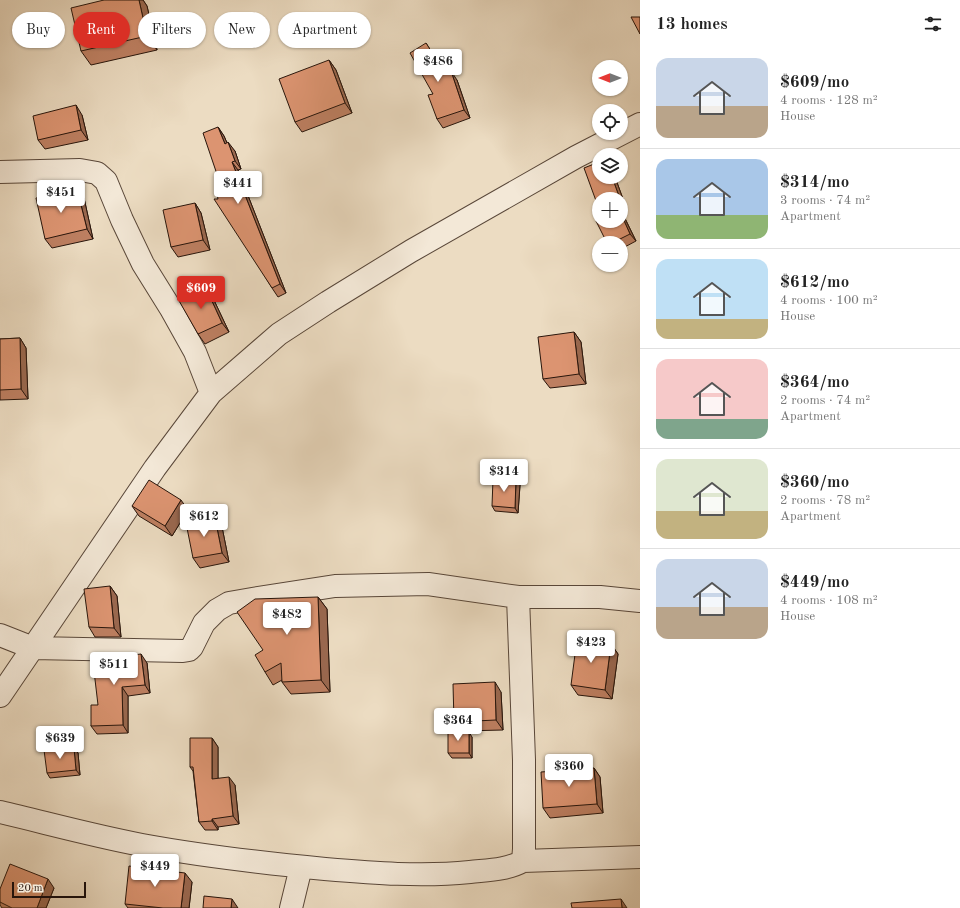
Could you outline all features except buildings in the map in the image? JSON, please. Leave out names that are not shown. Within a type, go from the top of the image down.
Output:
[{"type":"street","points":[[0,696],[155,468],[211,393],[279,334],[328,302],[417,248],[556,168],[640,124]]},
{"type":"street","points":[[0,172],[80,170],[97,173],[106,181],[122,220],[143,264],[171,309],[195,352],[211,393]]},
{"type":"street","points":[[0,635],[33,648],[183,651],[189,650],[192,647],[204,623],[217,610],[229,603],[335,586],[428,584],[518,597],[600,597],[640,601]]},
{"type":"street","points":[[518,597],[524,760],[524,849],[522,861]]},
{"type":"street","points":[[0,812],[141,844],[216,857],[355,872],[441,875],[505,868],[522,861],[640,857]]},
{"type":"street","points":[[291,908],[301,867]]}]
